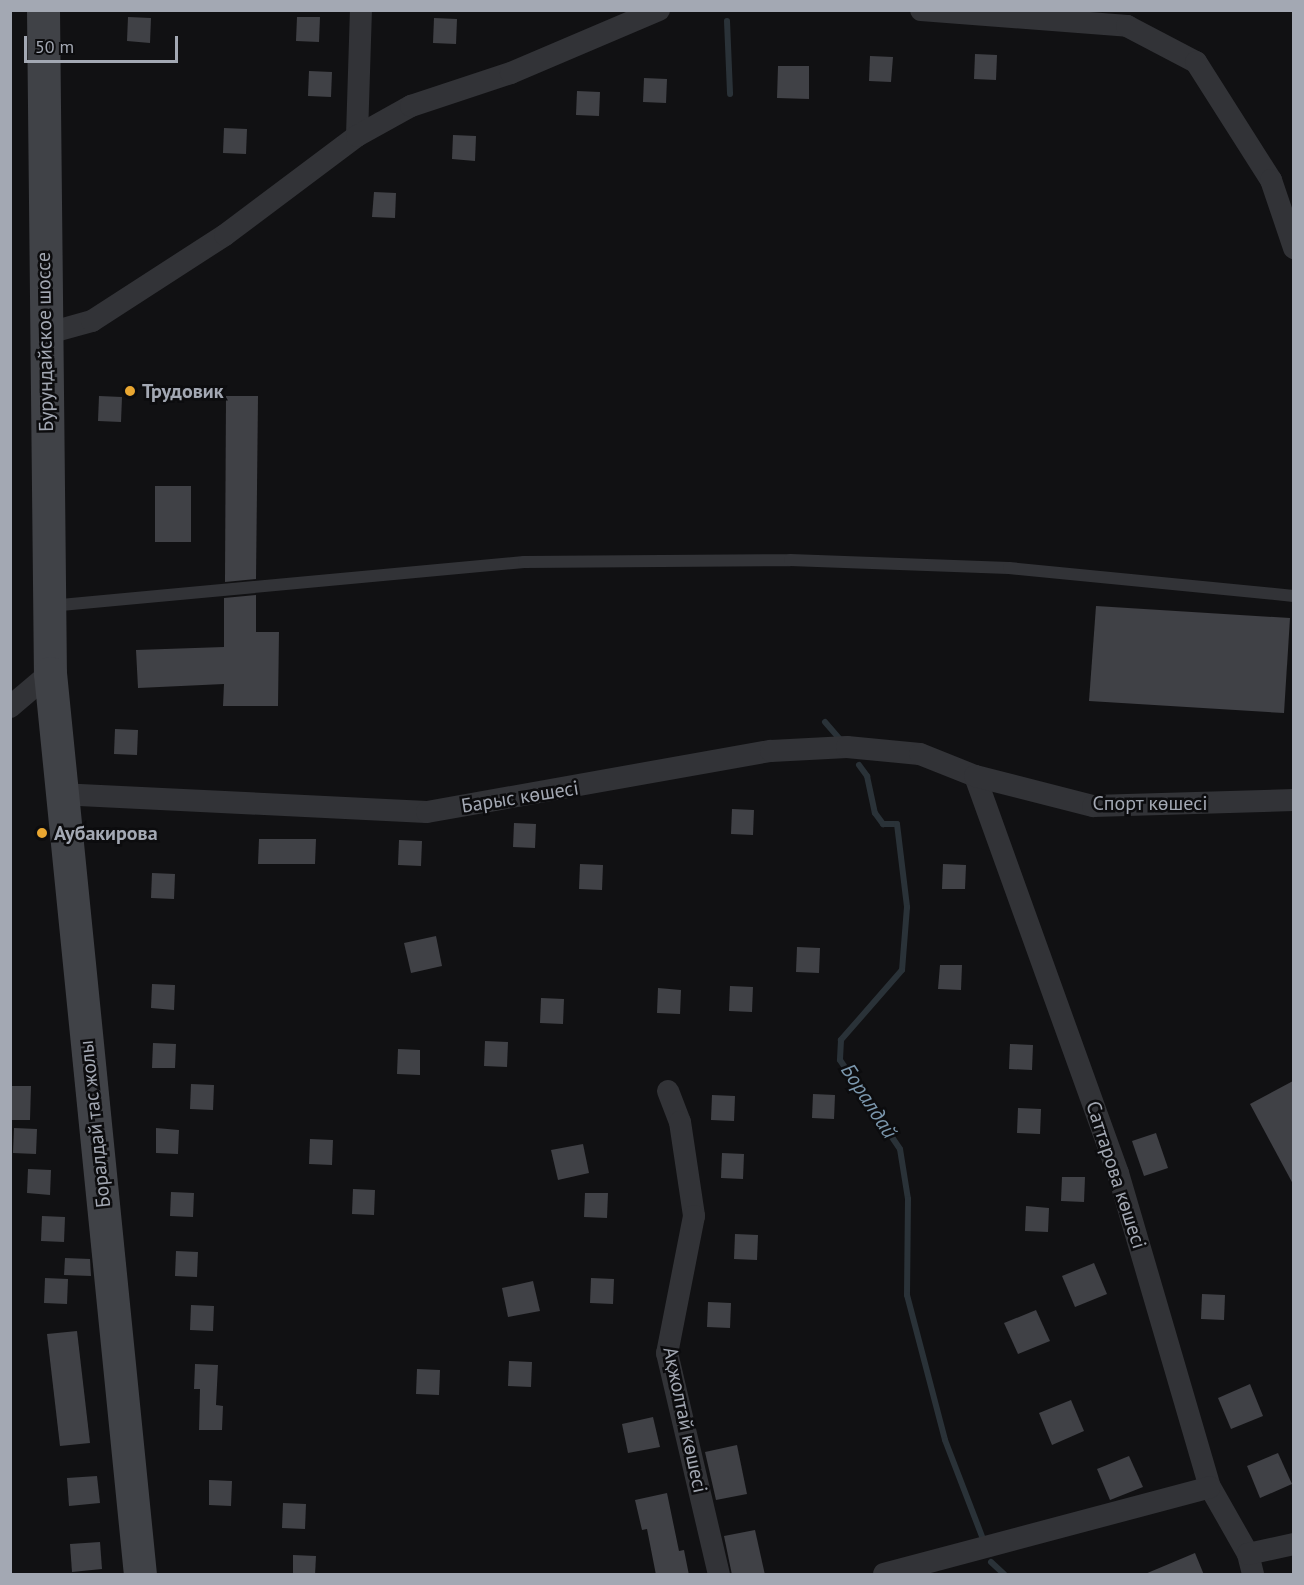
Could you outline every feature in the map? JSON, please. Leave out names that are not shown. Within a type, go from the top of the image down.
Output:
[{"type":"main road","name":"Бурундайское шоссе","points":[[43,10],[50,673]]},
{"type":"main road","name":"Боралдай тас жолы","points":[[50,673],[59,794],[137,1510],[140,1575]]},
{"type":"street","points":[[357,136],[361,10]]},
{"type":"street","points":[[45,334],[92,321],[225,235],[357,136],[411,106],[511,73],[659,10]]},
{"type":"street","points":[[921,10],[979,11],[1127,26],[1196,62],[1271,180],[1293,248]]},
{"type":"street","points":[[10,707],[50,673]]},
{"type":"street","name":"Барыс көшесі","points":[[59,794],[427,812],[771,752],[847,747],[920,754],[975,776]]},
{"type":"street","name":"Спорт көшесі","points":[[975,776],[1093,806],[1293,800]]},
{"type":"street","name":"Саттарова көшесі","points":[[975,776],[1012,891],[1118,1173],[1210,1487],[1250,1564]]},
{"type":"street","name":"Ақжолтай көшесі","points":[[668,1091],[680,1122],[694,1216],[668,1353],[719,1575]]},
{"type":"street","points":[[884,1575],[961,1566],[1210,1487]]},
{"type":"street","points":[[1250,1564],[1293,1544]]},
{"type":"lane","points":[[49,606],[524,562],[779,560],[1010,568],[1293,596]]},
{"type":"building","points":[[128,17],[151,18],[150,43],[127,41]]},
{"type":"building","points":[[297,17],[320,17],[319,42],[296,41]]},
{"type":"building","points":[[434,18],[457,19],[456,44],[433,43]]},
{"type":"building","points":[[975,54],[997,55],[996,80],[974,79]]},
{"type":"building","points":[[870,56],[893,57],[891,82],[869,81]]},
{"type":"building","points":[[778,66],[809,66],[809,99],[777,98]]},
{"type":"building","points":[[309,71],[332,72],[331,97],[308,96]]},
{"type":"building","points":[[644,78],[667,79],[666,103],[643,102]]},
{"type":"building","points":[[577,91],[600,92],[599,116],[576,115]]},
{"type":"building","points":[[224,128],[247,129],[246,154],[223,153]]},
{"type":"building","points":[[453,135],[476,136],[475,161],[452,159]]},
{"type":"building","points":[[374,192],[396,193],[395,218],[372,217]]},
{"type":"building","points":[[99,396],[122,397],[121,422],[98,421]]},
{"type":"building","points":[[226,396],[258,396],[256,579],[225,582]]},
{"type":"building","points":[[155,486],[191,486],[191,542],[155,542]]},
{"type":"building","points":[[256,595],[256,632],[279,632],[278,706],[223,706],[224,684],[138,688],[136,650],[224,647],[224,598]]},
{"type":"building","points":[[1096,606],[1290,618],[1284,713],[1089,701]]},
{"type":"building","points":[[115,729],[138,730],[137,755],[114,754]]},
{"type":"building","points":[[732,809],[754,810],[753,835],[731,834]]},
{"type":"building","points":[[514,823],[536,824],[535,848],[513,847]]},
{"type":"building","points":[[259,839],[316,839],[315,864],[258,864]]},
{"type":"building","points":[[399,840],[422,841],[421,866],[398,865]]},
{"type":"building","points":[[580,864],[603,865],[602,890],[579,889]]},
{"type":"building","points":[[943,864],[966,865],[965,889],[942,889]]},
{"type":"building","points":[[152,873],[175,874],[174,899],[151,898]]},
{"type":"building","points":[[436,936],[442,966],[411,973],[404,943]]},
{"type":"building","points":[[797,947],[820,948],[819,973],[796,972]]},
{"type":"building","points":[[940,965],[962,965],[961,990],[938,989]]},
{"type":"building","points":[[152,984],[175,985],[174,1010],[151,1008]]},
{"type":"building","points":[[730,986],[753,987],[752,1012],[729,1011]]},
{"type":"building","points":[[658,988],[681,990],[680,1014],[657,1013]]},
{"type":"building","points":[[541,998],[564,999],[563,1024],[540,1023]]},
{"type":"building","points":[[485,1041],[508,1042],[507,1067],[484,1066]]},
{"type":"building","points":[[153,1043],[176,1044],[175,1068],[152,1068]]},
{"type":"building","points":[[1010,1044],[1033,1045],[1032,1070],[1009,1069]]},
{"type":"building","points":[[398,1049],[420,1050],[420,1075],[397,1074]]},
{"type":"building","points":[[1293,1081],[1293,1184],[1250,1104]]},
{"type":"building","points":[[191,1084],[214,1085],[213,1110],[190,1109]]},
{"type":"building","points":[[10,1086],[31,1086],[30,1120],[10,1120]]},
{"type":"building","points":[[813,1094],[835,1095],[834,1119],[812,1118]]},
{"type":"building","points":[[712,1095],[735,1096],[734,1121],[711,1120]]},
{"type":"building","points":[[1018,1108],[1041,1109],[1040,1134],[1017,1133]]},
{"type":"building","points":[[14,1128],[37,1129],[36,1154],[13,1153]]},
{"type":"building","points":[[156,1128],[179,1130],[178,1154],[156,1153]]},
{"type":"building","points":[[1156,1133],[1168,1168],[1144,1176],[1132,1141]]},
{"type":"building","points":[[310,1139],[333,1140],[332,1165],[309,1164]]},
{"type":"building","points":[[583,1144],[589,1173],[558,1180],[551,1150]]},
{"type":"building","points":[[722,1153],[744,1154],[743,1179],[721,1178]]},
{"type":"building","points":[[28,1169],[51,1170],[50,1195],[27,1193]]},
{"type":"building","points":[[1062,1177],[1085,1177],[1084,1202],[1061,1201]]},
{"type":"building","points":[[353,1189],[375,1190],[374,1215],[352,1214]]},
{"type":"building","points":[[171,1192],[194,1193],[193,1217],[170,1216]]},
{"type":"building","points":[[585,1193],[608,1193],[607,1218],[584,1217]]},
{"type":"building","points":[[1026,1206],[1049,1208],[1048,1232],[1025,1231]]},
{"type":"building","points":[[42,1216],[65,1217],[64,1242],[41,1241]]},
{"type":"building","points":[[735,1234],[758,1235],[757,1260],[734,1259]]},
{"type":"building","points":[[176,1251],[198,1252],[197,1277],[175,1276]]},
{"type":"building","points":[[65,1258],[90,1259],[91,1276],[64,1275]]},
{"type":"building","points":[[1094,1263],[1107,1294],[1075,1307],[1062,1276]]},
{"type":"building","points":[[45,1278],[68,1279],[67,1304],[44,1303]]},
{"type":"building","points":[[591,1278],[614,1279],[613,1304],[590,1303]]},
{"type":"building","points":[[533,1281],[540,1311],[508,1317],[502,1288]]},
{"type":"building","points":[[1202,1294],[1225,1295],[1224,1320],[1201,1319]]},
{"type":"building","points":[[708,1302],[731,1303],[730,1328],[707,1327]]},
{"type":"building","points":[[191,1305],[214,1306],[213,1331],[190,1330]]},
{"type":"building","points":[[1036,1310],[1050,1341],[1018,1354],[1004,1323]]},
{"type":"building","points":[[77,1331],[90,1443],[60,1446],[47,1334]]},
{"type":"building","points":[[509,1361],[532,1362],[531,1387],[508,1386]]},
{"type":"building","points":[[195,1364],[218,1365],[216,1405],[223,1406],[222,1430],[199,1430],[200,1389],[194,1389]]},
{"type":"building","points":[[417,1369],[440,1370],[439,1395],[416,1394]]},
{"type":"building","points":[[1250,1384],[1263,1416],[1231,1429],[1218,1398]]},
{"type":"building","points":[[1071,1400],[1084,1431],[1052,1445],[1039,1413]]},
{"type":"building","points":[[653,1417],[660,1447],[628,1453],[622,1424]]},
{"type":"building","points":[[737,1445],[747,1494],[716,1500],[705,1452]]},
{"type":"building","points":[[1278,1453],[1292,1484],[1260,1498],[1247,1466]]},
{"type":"building","points":[[1129,1456],[1143,1487],[1110,1500],[1097,1469]]},
{"type":"building","points":[[97,1476],[100,1503],[69,1506],[67,1478]]},
{"type":"building","points":[[209,1480],[232,1481],[231,1506],[209,1505]]},
{"type":"building","points":[[667,1493],[679,1551],[684,1550],[689,1575],[656,1575],[647,1529],[642,1530],[635,1500]]},
{"type":"building","points":[[283,1503],[306,1504],[305,1529],[282,1528]]},
{"type":"building","points":[[755,1530],[765,1575],[732,1575],[724,1536]]},
{"type":"building","points":[[100,1542],[102,1569],[72,1572],[70,1544]]},
{"type":"building","points":[[1195,1553],[1204,1575],[1145,1575],[1145,1574]]},
{"type":"building","points":[[293,1555],[316,1556],[315,1575],[293,1575]]},
{"type":"waterway","name":"Боралдай","points":[[727,21],[730,94]]},
{"type":"waterway","name":"Боралдай","points":[[825,722],[839,738]]},
{"type":"waterway","name":"Боралдай","points":[[859,765],[867,776],[875,813],[883,824],[897,824],[907,907],[902,970],[841,1040],[840,1060],[900,1149],[908,1199],[907,1295],[945,1440],[983,1539]]},
{"type":"waterway","name":"Боралдай","points":[[991,1562],[1004,1574]]},
{"type":"place","name":"Трудовик","points":[[130,391]]},
{"type":"place","name":"Аубакирова","points":[[42,833]]}]
